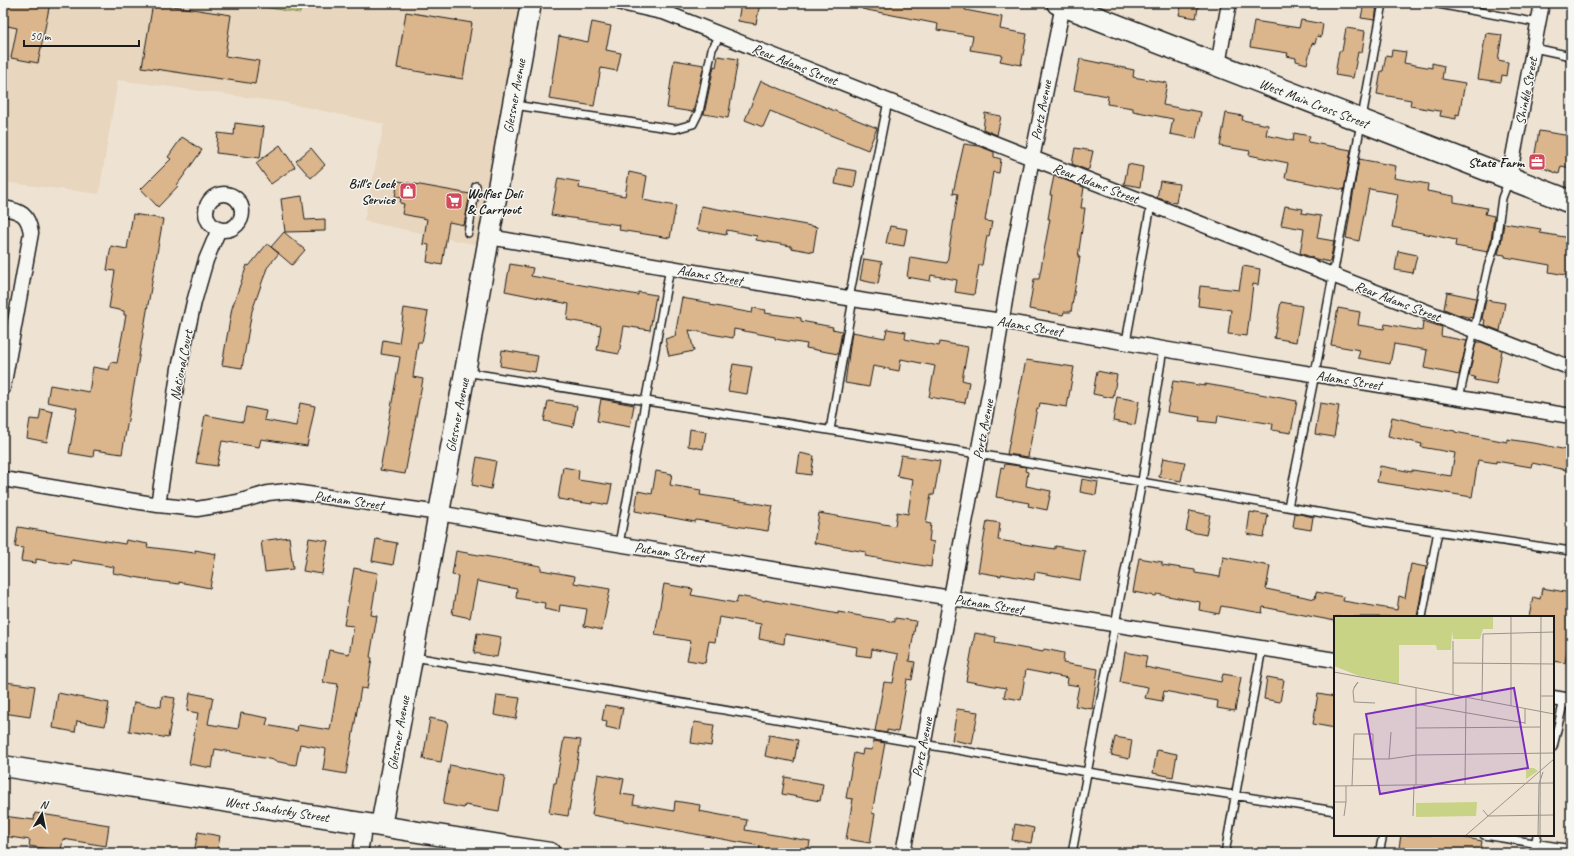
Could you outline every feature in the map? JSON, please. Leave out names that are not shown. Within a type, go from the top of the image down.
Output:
[{"type":"highway","name":"West Main Cross Street","points":[[1066,5],[1571,202]]},
{"type":"street","name":"Glessner Avenue","points":[[360,853],[373,825],[412,657],[531,3]]},
{"type":"street","name":"Rear Adams Street","points":[[621,3],[666,13],[721,34],[1151,205],[1571,368]]},
{"type":"street","points":[[1218,65],[1229,3]]},
{"type":"street","name":"Shinkle Street","points":[[1509,178],[1542,3]]},
{"type":"street","name":"Portz Avenue","points":[[903,853],[952,598],[1012,258],[1032,158],[1066,5]]},
{"type":"street","points":[[3,208],[22,213],[29,222],[31,233],[3,388]]},
{"type":"street","name":"National Court","points":[[158,505],[179,368],[194,302],[206,260],[219,229]]},
{"type":"street","name":"Adams Street","points":[[489,237],[851,299],[1002,321],[1571,416]]},
{"type":"street","name":"Putnam Street","points":[[3,479],[158,505],[197,509],[209,508],[268,493],[287,491],[439,513],[618,544],[1334,660]]},
{"type":"street","name":"West Sandusky Street","points":[[3,766],[550,853]]},
{"type":"lane","points":[[1288,507],[1315,374],[1383,3]]},
{"type":"lane","points":[[1433,3],[1539,23]]},
{"type":"lane","points":[[512,105],[675,129],[693,124],[699,112],[712,49],[721,34]]},
{"type":"lane","points":[[1534,48],[1571,56]]},
{"type":"lane","points":[[830,430],[851,299],[888,101]]},
{"type":"lane","points":[[1459,398],[1488,267],[1496,242],[1502,198],[1509,178]]},
{"type":"lane","points":[[468,233],[476,186]]},
{"type":"lane","points":[[1126,342],[1151,205]]},
{"type":"lane","points":[[618,544],[670,268]]},
{"type":"lane","points":[[1072,853],[1142,482],[1163,349]]},
{"type":"lane","points":[[465,372],[978,454],[1288,507],[1571,551]]},
{"type":"lane","points":[[1422,616],[1438,531]]},
{"type":"lane","points":[[1225,853],[1262,648]]},
{"type":"lane","points":[[412,657],[1088,772],[1334,811]]},
{"type":"lane","points":[[1554,742],[1563,699]]},
{"type":"lane","points":[[1379,853],[1383,836]]},
{"type":"lane","points":[[1490,836],[1571,849]]},
{"type":"lane","points":[[1534,853],[1537,836]]},
{"type":"shaded area","points":[[3,3],[531,3],[487,247],[364,221],[384,124],[281,102],[118,80],[99,194],[3,182]]},
{"type":"green space","points":[[240,3],[301,3],[300,13]]},
{"type":"green space","points":[[1547,849],[1571,852],[1571,853],[1541,853]]},
{"type":"building","points":[[3,3],[50,3],[38,63],[11,58],[17,28],[3,25]]},
{"type":"building","points":[[153,3],[231,15],[225,56],[259,61],[255,84],[142,67]]},
{"type":"building","points":[[741,3],[760,3],[756,24],[738,21]]},
{"type":"building","points":[[863,3],[960,3],[966,4],[965,10],[1002,17],[1000,29],[1027,34],[1021,65],[1000,61],[1002,55],[970,50],[973,36],[937,30],[938,24],[862,9]]},
{"type":"building","points":[[1182,3],[1199,3],[1196,18],[1179,15]]},
{"type":"building","points":[[1364,3],[1377,5],[1375,20],[1361,18]]},
{"type":"building","points":[[406,12],[472,23],[463,79],[397,68]]},
{"type":"building","points":[[1301,20],[1323,24],[1321,37],[1317,36],[1315,44],[1312,43],[1307,64],[1296,61],[1296,58],[1287,56],[1288,53],[1250,47],[1254,21],[1299,28]]},
{"type":"building","points":[[592,22],[611,26],[606,50],[621,53],[617,71],[601,68],[594,106],[549,99],[559,36],[588,42]]},
{"type":"building","points":[[1346,28],[1365,31],[1362,53],[1358,52],[1353,78],[1335,75],[1339,51],[1342,51]]},
{"type":"building","points":[[1486,33],[1502,35],[1498,60],[1508,62],[1506,76],[1502,75],[1501,82],[1478,79]]},
{"type":"building","points":[[1392,50],[1406,52],[1404,63],[1432,68],[1432,63],[1444,66],[1442,79],[1465,83],[1459,115],[1456,114],[1456,119],[1440,116],[1441,111],[1410,106],[1411,100],[1377,94],[1381,71],[1383,71],[1386,55],[1391,56]]},
{"type":"building","points":[[718,56],[738,59],[728,118],[704,114],[714,66],[716,67]]},
{"type":"building","points":[[1080,59],[1134,70],[1133,77],[1167,83],[1163,105],[1201,112],[1196,139],[1170,134],[1173,119],[1133,111],[1133,108],[1107,104],[1108,96],[1074,90]]},
{"type":"building","points":[[674,60],[704,65],[693,112],[667,108]]},
{"type":"building","points":[[761,81],[877,128],[868,150],[770,111],[763,127],[745,120]]},
{"type":"building","points":[[985,113],[1001,116],[997,135],[983,129]]},
{"type":"building","points":[[1226,113],[1243,116],[1242,120],[1268,125],[1266,135],[1293,141],[1294,133],[1310,136],[1308,142],[1351,150],[1344,190],[1285,178],[1288,163],[1249,155],[1250,151],[1220,146]]},
{"type":"building","points":[[235,123],[264,127],[260,158],[216,153],[218,133],[234,135]]},
{"type":"building","points":[[1539,131],[1571,136],[1571,168],[1561,166],[1559,174],[1533,164]]},
{"type":"building","points":[[182,137],[202,150],[177,185],[178,186],[158,207],[141,189],[171,159],[168,157]]},
{"type":"building","points":[[964,144],[979,146],[994,152],[994,157],[1001,159],[999,173],[993,172],[985,221],[992,222],[989,236],[987,236],[982,265],[979,265],[974,295],[955,292],[957,280],[931,275],[930,281],[907,277],[910,257],[947,263],[958,194],[953,193]]},
{"type":"building","points":[[280,145],[295,167],[271,184],[256,163]]},
{"type":"building","points":[[311,148],[325,165],[311,178],[296,161]]},
{"type":"building","points":[[1075,148],[1093,151],[1089,169],[1087,170],[1072,164]]},
{"type":"building","points":[[1359,159],[1396,166],[1394,178],[1428,184],[1427,191],[1454,196],[1454,202],[1487,208],[1485,214],[1494,216],[1488,252],[1455,246],[1456,240],[1392,227],[1398,194],[1369,189],[1359,241],[1346,238]]},
{"type":"building","points":[[1128,164],[1143,167],[1140,187],[1124,184]]},
{"type":"building","points":[[838,168],[857,171],[854,188],[835,184]]},
{"type":"building","points":[[629,172],[647,176],[643,200],[676,206],[670,238],[619,230],[620,225],[551,215],[558,178],[580,182],[579,188],[625,196]]},
{"type":"building","points":[[1054,176],[1084,187],[1081,208],[1085,208],[1078,257],[1080,257],[1071,312],[1064,312],[1063,315],[1029,309],[1034,279],[1039,279],[1050,219],[1048,219],[1052,195],[1050,195]]},
{"type":"building","points":[[398,181],[470,194],[464,225],[449,222],[442,265],[427,262],[429,245],[423,244],[427,219],[402,214],[404,204],[400,203],[401,198],[395,197]]},
{"type":"building","points":[[1160,181],[1179,184],[1176,203],[1157,198]]},
{"type":"building","points":[[302,196],[305,220],[325,219],[325,231],[285,232],[281,199]]},
{"type":"building","points":[[701,206],[817,227],[813,252],[791,248],[791,246],[756,240],[757,236],[727,230],[726,235],[697,230]]},
{"type":"building","points":[[1285,206],[1303,209],[1302,213],[1321,216],[1317,238],[1334,241],[1330,262],[1300,253],[1304,229],[1281,225]]},
{"type":"building","points":[[133,214],[163,219],[122,454],[94,450],[93,457],[69,453],[77,408],[47,402],[50,385],[89,392],[93,367],[109,370],[111,362],[117,363],[126,315],[124,315],[124,311],[109,308],[115,271],[107,270],[111,246],[127,249]]},
{"type":"building","points":[[1504,223],[1541,229],[1540,233],[1571,238],[1571,276],[1549,272],[1550,265],[1505,257],[1505,255],[1498,254]]},
{"type":"building","points":[[890,226],[907,229],[904,246],[886,243]]},
{"type":"building","points":[[284,232],[305,250],[292,265],[271,247]]},
{"type":"building","points":[[267,244],[279,253],[267,268],[252,311],[242,368],[222,365],[232,308],[247,265],[249,266]]},
{"type":"building","points":[[1398,251],[1417,255],[1413,273],[1395,270]]},
{"type":"building","points":[[864,259],[882,262],[878,284],[860,280]]},
{"type":"building","points":[[510,264],[533,268],[531,276],[638,295],[638,292],[656,295],[650,330],[624,326],[619,354],[597,350],[601,326],[567,320],[569,304],[505,291]]},
{"type":"building","points":[[1243,266],[1260,269],[1258,285],[1253,284],[1247,336],[1228,334],[1231,310],[1198,306],[1200,286],[1239,290]]},
{"type":"building","points":[[1447,292],[1476,298],[1472,318],[1444,309]]},
{"type":"building","points":[[682,297],[710,303],[710,305],[752,313],[753,308],[766,310],[765,313],[801,318],[801,321],[833,327],[832,329],[842,331],[838,354],[806,348],[807,344],[775,339],[775,337],[734,329],[733,338],[689,330],[694,351],[669,356],[665,339],[675,336]]},
{"type":"building","points":[[1486,300],[1505,303],[1500,331],[1484,325],[1485,320],[1482,319]]},
{"type":"building","points":[[1281,302],[1302,306],[1296,342],[1274,338]]},
{"type":"building","points":[[404,308],[428,312],[422,342],[418,342],[413,377],[423,379],[405,474],[380,470],[400,357],[381,354],[383,340],[399,343]]},
{"type":"building","points":[[1338,308],[1360,312],[1358,325],[1384,329],[1385,324],[1422,331],[1423,321],[1442,327],[1441,336],[1467,341],[1459,375],[1424,368],[1427,350],[1394,344],[1390,364],[1358,358],[1360,350],[1331,345]]},
{"type":"building","points":[[887,329],[906,332],[905,339],[939,346],[940,342],[968,347],[962,380],[969,382],[965,403],[929,397],[935,366],[901,359],[899,371],[873,366],[869,387],[845,383],[852,332],[885,338]]},
{"type":"building","points":[[1476,342],[1481,342],[1502,350],[1496,384],[1474,380],[1475,377],[1469,376]]},
{"type":"building","points":[[502,350],[538,356],[535,372],[500,366]]},
{"type":"building","points":[[1026,360],[1074,367],[1067,407],[1040,403],[1039,408],[1037,408],[1028,457],[1007,454]]},
{"type":"building","points":[[733,364],[752,367],[747,394],[728,391]]},
{"type":"building","points":[[1097,371],[1117,375],[1113,398],[1093,394]]},
{"type":"building","points":[[1173,381],[1205,386],[1205,384],[1297,401],[1291,433],[1272,430],[1273,424],[1218,415],[1217,423],[1199,421],[1200,417],[1167,412]]},
{"type":"building","points":[[1117,397],[1139,401],[1135,425],[1113,421]]},
{"type":"building","points":[[601,399],[634,405],[630,427],[597,421]]},
{"type":"building","points":[[548,401],[577,406],[573,427],[544,421]]},
{"type":"building","points":[[300,403],[315,406],[307,446],[261,439],[259,447],[222,441],[217,466],[196,463],[205,415],[243,422],[246,407],[266,411],[264,420],[296,426]]},
{"type":"building","points":[[1320,403],[1339,406],[1334,437],[1315,434]]},
{"type":"building","points":[[41,409],[53,412],[47,442],[27,438],[30,419],[39,420]]},
{"type":"building","points":[[1392,417],[1421,425],[1507,442],[1507,439],[1571,451],[1571,471],[1532,463],[1531,467],[1496,461],[1496,463],[1478,460],[1472,497],[1377,482],[1380,466],[1412,472],[1412,470],[1451,476],[1455,453],[1421,447],[1422,444],[1388,436]]},
{"type":"building","points":[[690,429],[706,432],[703,449],[688,446]]},
{"type":"building","points":[[800,453],[814,456],[811,475],[797,473]]},
{"type":"building","points":[[901,455],[940,461],[934,495],[931,495],[926,523],[931,524],[929,541],[934,542],[931,567],[865,556],[866,552],[814,543],[819,513],[895,526],[897,512],[908,514],[913,479],[897,476]]},
{"type":"building","points":[[477,457],[496,461],[491,489],[472,485]]},
{"type":"building","points":[[1163,458],[1185,462],[1181,481],[1159,477]]},
{"type":"building","points":[[1005,464],[1026,467],[1025,471],[1028,472],[1026,486],[1051,491],[1047,510],[1028,506],[1029,503],[996,497],[1001,467],[1004,468]]},
{"type":"building","points":[[563,467],[579,470],[578,480],[612,485],[608,505],[558,499]]},
{"type":"building","points":[[656,471],[672,474],[670,485],[701,490],[700,495],[773,506],[768,531],[696,520],[695,522],[635,511],[638,491],[652,494]]},
{"type":"building","points":[[1082,479],[1098,482],[1096,495],[1080,492]]},
{"type":"building","points":[[1190,511],[1210,515],[1206,535],[1186,531]]},
{"type":"building","points":[[1250,512],[1268,515],[1264,537],[1247,534]]},
{"type":"building","points":[[1295,513],[1313,517],[1311,530],[1293,527]]},
{"type":"building","points":[[987,521],[1000,523],[998,540],[1055,549],[1055,546],[1085,551],[1080,580],[1035,572],[1034,580],[1001,574],[1001,576],[978,572]]},
{"type":"building","points":[[18,527],[125,544],[126,540],[148,544],[147,547],[195,553],[195,550],[216,554],[210,588],[179,582],[179,584],[156,581],[113,573],[114,567],[72,560],[71,565],[36,559],[36,563],[21,561],[23,548],[15,547]]},
{"type":"building","points":[[289,537],[293,569],[265,572],[261,541]]},
{"type":"building","points":[[309,538],[328,541],[322,574],[303,571]]},
{"type":"building","points":[[376,539],[397,543],[393,565],[372,561]]},
{"type":"building","points":[[456,551],[541,566],[541,570],[575,576],[574,583],[610,589],[602,630],[584,626],[587,609],[560,605],[559,612],[544,609],[545,603],[516,598],[517,589],[477,581],[470,618],[452,614],[458,576],[452,575]]},
{"type":"building","points":[[1223,557],[1270,566],[1266,589],[1315,599],[1316,592],[1344,597],[1343,601],[1397,610],[1399,596],[1405,598],[1411,564],[1426,567],[1417,616],[1334,616],[1334,621],[1263,607],[1262,613],[1221,606],[1219,614],[1199,610],[1200,602],[1157,594],[1156,596],[1133,592],[1139,558],[1162,562],[1162,565],[1195,570],[1195,573],[1220,577]]},
{"type":"building","points":[[354,568],[378,573],[371,615],[377,616],[370,657],[372,658],[367,689],[361,688],[346,774],[323,770],[326,749],[300,744],[296,765],[215,749],[212,768],[189,764],[198,713],[187,711],[190,693],[213,697],[208,724],[238,729],[241,713],[268,718],[266,725],[297,731],[298,725],[330,730],[338,684],[323,682],[329,650],[349,654],[354,626],[344,625]]},
{"type":"building","points":[[664,584],[693,589],[691,595],[736,603],[738,596],[838,614],[838,612],[895,622],[895,618],[916,621],[909,661],[915,662],[912,680],[907,679],[898,732],[887,730],[887,733],[875,731],[884,682],[893,683],[898,654],[872,649],[871,657],[856,655],[857,647],[785,634],[784,644],[759,639],[761,624],[719,617],[715,642],[709,641],[705,663],[687,660],[691,641],[655,635]]},
{"type":"building","points":[[1542,588],[1571,593],[1571,630],[1565,663],[1554,661],[1554,616],[1529,616],[1533,597],[1540,599]]},
{"type":"building","points":[[477,633],[501,637],[497,657],[474,653]]},
{"type":"building","points":[[975,633],[996,637],[995,643],[1043,652],[1044,649],[1064,653],[1063,663],[1098,669],[1092,709],[1075,706],[1079,686],[1067,684],[1068,678],[1026,670],[1021,700],[1004,697],[1006,688],[966,681]]},
{"type":"building","points":[[1125,652],[1147,656],[1145,667],[1221,682],[1223,674],[1241,677],[1235,711],[1217,708],[1218,701],[1164,691],[1162,701],[1145,698],[1148,687],[1120,682]]},
{"type":"building","points":[[1267,677],[1284,680],[1280,702],[1264,699]]},
{"type":"building","points":[[5,682],[35,686],[30,717],[3,713]]},
{"type":"building","points":[[58,693],[109,703],[105,726],[77,721],[75,732],[53,728]]},
{"type":"building","points":[[1318,694],[1334,697],[1334,728],[1313,724]]},
{"type":"building","points":[[497,695],[520,698],[516,719],[494,715]]},
{"type":"building","points":[[162,696],[175,698],[168,738],[129,731],[134,702],[161,707]]},
{"type":"building","points":[[605,705],[623,708],[619,730],[606,727],[607,721],[602,720]]},
{"type":"building","points":[[957,709],[978,712],[972,744],[952,740]]},
{"type":"building","points":[[430,718],[448,722],[441,762],[423,759]]},
{"type":"building","points":[[694,722],[714,725],[711,746],[691,743]]},
{"type":"building","points":[[769,735],[798,740],[794,762],[765,756]]},
{"type":"building","points":[[1115,737],[1132,740],[1129,759],[1111,755]]},
{"type":"building","points":[[564,738],[581,740],[568,816],[549,813]]},
{"type":"building","points":[[873,741],[885,743],[872,813],[875,814],[870,843],[846,839],[853,799],[846,798],[854,753],[862,755],[863,749],[872,750]]},
{"type":"building","points":[[1157,750],[1177,754],[1173,777],[1153,773]]},
{"type":"building","points":[[450,765],[505,776],[499,811],[465,805],[464,808],[443,804]]},
{"type":"building","points":[[598,774],[624,779],[621,794],[635,796],[633,804],[674,811],[675,801],[700,805],[699,811],[747,820],[745,830],[810,841],[808,853],[759,853],[760,846],[592,815]]},
{"type":"building","points":[[785,777],[823,784],[820,801],[782,794]]},
{"type":"building","points":[[35,813],[109,825],[106,846],[63,839],[61,851],[29,846],[30,840],[3,836],[3,816],[34,820]]},
{"type":"building","points":[[1015,824],[1034,828],[1031,843],[1012,840]]},
{"type":"building","points":[[198,832],[220,836],[217,853],[194,853]]},
{"type":"building","points":[[1401,836],[1454,836],[1482,841],[1480,853],[1426,853],[1399,848]]},
{"type":"place","name":"State Farm","points":[[1537,162]]},
{"type":"place","name":"Bill's Lock Service","points":[[408,191]]},
{"type":"place","name":"Wolfies Deli & Carryout","points":[[454,201]]}]
